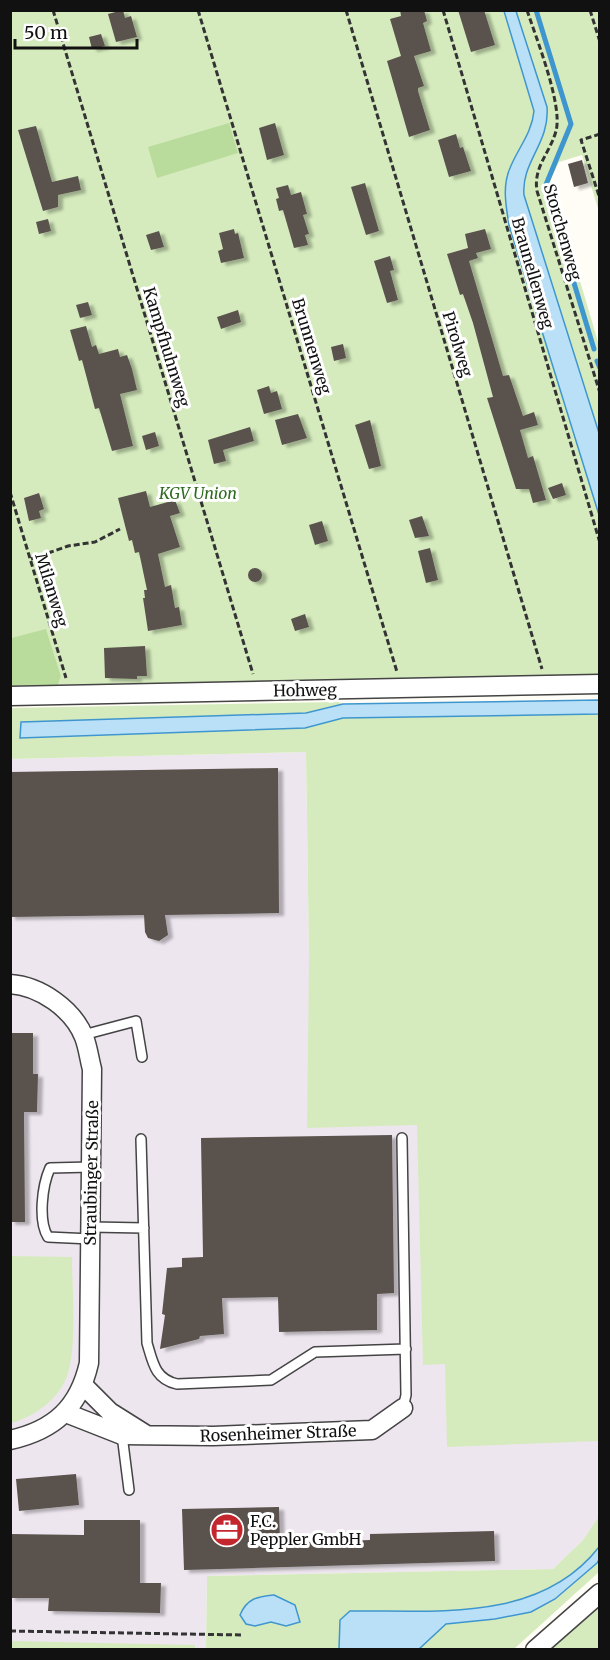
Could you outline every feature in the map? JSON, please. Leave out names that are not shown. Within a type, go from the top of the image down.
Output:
[{"type":"street","name":"Hohweg","points":[[10,696],[600,684]]},
{"type":"street","name":"Straubinger Straße","points":[[10,984],[41,992],[64,1009],[83,1035],[92,1069],[89,1363],[75,1400]]},
{"type":"street","name":"Rosenheimer Straße","points":[[75,1400],[110,1413],[145,1434]]},
{"type":"street","name":"Rosenheimer Straße","points":[[75,1400],[122,1435],[213,1436],[372,1430],[403,1408]]},
{"type":"street","points":[[10,1440],[27,1436],[75,1400]]},
{"type":"street","points":[[535,1650],[600,1593]]},
{"type":"lane","points":[[83,1035],[136,1021],[142,1057]]},
{"type":"lane","points":[[402,1138],[406,1349],[406,1395],[403,1408]]},
{"type":"lane","points":[[141,1139],[147,1343],[154,1369],[165,1381],[177,1384],[271,1380],[315,1352],[406,1349]]},
{"type":"lane","points":[[91,1167],[50,1168],[45,1180],[44,1230],[48,1238],[144,1227]]},
{"type":"lane","points":[[122,1435],[129,1490]]},
{"type":"path","name":"Kampfhuhnweg","points":[[53,10],[258,690]]},
{"type":"path","name":"Brunnenweg","points":[[198,10],[402,688]]},
{"type":"path","name":"Pirolweg","points":[[346,10],[547,685]]},
{"type":"path","name":"Braunellenweg","points":[[444,10],[600,543]]},
{"type":"path","name":"Storchenweg","points":[[527,10],[556,107],[556,130],[537,171],[537,191],[600,393]]},
{"type":"path","points":[[590,10],[600,42]]},
{"type":"path","points":[[600,134],[581,140],[600,199]]},
{"type":"path","name":"Milanweg","points":[[10,492],[71,694]]},
{"type":"path","points":[[31,559],[68,546],[95,542],[120,529]]},
{"type":"path","points":[[10,1631],[243,1635]]},
{"type":"shaded area","points":[[306,752],[309,959],[599,1119],[599,1516],[583,1540],[553,1569],[207,1576],[206,1649],[11,1649],[10,759]]},
{"type":"green space","name":"KGV Union","points":[[10,11],[599,11],[599,212],[582,155],[559,162],[550,180],[599,345],[599,675],[58,685],[61,676],[46,630],[11,638]]},
{"type":"green space","points":[[229,123],[238,153],[157,178],[148,147]]},
{"type":"green space","points":[[46,629],[61,676],[58,685],[11,686],[11,638]]},
{"type":"green space","points":[[338,702],[343,704],[306,713],[22,722],[20,737],[305,728],[343,718],[599,714],[599,1441],[447,1447],[445,1364],[423,1365],[417,1125],[307,1128],[309,959],[306,752],[11,759],[10,708]]},
{"type":"green space","points":[[10,1256],[72,1257],[73,1316],[71,1361],[59,1391],[37,1411],[11,1423]]},
{"type":"green space","points":[[599,1516],[599,1572],[514,1649],[206,1650],[207,1576],[553,1569],[583,1540]]},
{"type":"green space","points":[[599,1607],[599,1649],[550,1649]]},
{"type":"green space","points":[[11,1641],[195,1645],[195,1649],[11,1650]]},
{"type":"water","points":[[504,11],[516,11],[547,107],[547,120],[527,172],[524,195],[599,433],[599,515],[509,225],[505,196],[506,182],[513,161],[528,133],[534,111]]},
{"type":"water","points":[[599,700],[599,714],[343,718],[305,728],[20,738],[21,722],[306,713],[343,704]]},
{"type":"water","points":[[599,1547],[597,1563],[555,1599],[531,1612],[495,1619],[446,1624],[419,1649],[339,1649],[340,1620],[350,1611],[451,1610],[485,1607],[517,1600],[547,1589],[575,1572]]},
{"type":"water","points":[[274,1595],[295,1605],[300,1622],[286,1626],[271,1622],[255,1626],[246,1624],[240,1615],[246,1605],[258,1598]]},
{"type":"building","points":[[123,10],[125,18],[131,16],[137,37],[116,42],[108,14]]},
{"type":"building","points":[[400,10],[424,10],[427,21],[423,23],[431,51],[414,56],[424,86],[418,88],[418,91],[430,130],[409,137],[387,61],[401,56],[390,19],[401,16]]},
{"type":"building","points":[[458,10],[484,10],[495,45],[471,52]]},
{"type":"building","points":[[101,34],[105,46],[92,49],[89,37]]},
{"type":"building","points":[[275,123],[284,155],[267,160],[259,128]]},
{"type":"building","points":[[36,126],[52,182],[78,176],[81,190],[58,195],[58,207],[43,211],[18,130]]},
{"type":"building","points":[[456,134],[471,171],[449,177],[438,140]]},
{"type":"building","points":[[582,160],[588,183],[574,187],[568,164]]},
{"type":"building","points":[[365,183],[379,231],[366,235],[351,187]]},
{"type":"building","points":[[288,185],[291,195],[301,192],[307,214],[303,215],[309,234],[305,235],[308,245],[294,248],[283,210],[279,211],[276,199],[279,198],[276,188]]},
{"type":"building","points":[[48,219],[51,231],[39,234],[36,222]]},
{"type":"building","points":[[234,229],[235,234],[238,233],[244,258],[221,263],[218,251],[223,249],[219,233]]},
{"type":"building","points":[[485,229],[491,249],[476,253],[478,258],[469,261],[503,376],[509,375],[523,416],[534,412],[538,425],[520,430],[528,458],[533,456],[546,500],[533,503],[529,489],[516,489],[487,398],[493,397],[473,323],[463,294],[460,295],[447,254],[468,248],[465,234]]},
{"type":"building","points":[[159,231],[164,247],[151,250],[146,235]]},
{"type":"building","points":[[390,256],[394,270],[390,271],[398,300],[387,303],[374,261]]},
{"type":"building","points":[[88,302],[92,315],[80,318],[76,305]]},
{"type":"building","points":[[238,310],[241,322],[221,329],[217,317]]},
{"type":"building","points":[[86,326],[92,347],[96,345],[99,354],[118,349],[120,357],[127,355],[137,390],[120,394],[133,446],[112,451],[99,408],[95,409],[82,360],[79,361],[70,330]]},
{"type":"building","points":[[343,344],[346,358],[334,361],[331,347]]},
{"type":"building","points":[[269,386],[271,393],[277,391],[282,409],[264,414],[257,390]]},
{"type":"building","points":[[298,414],[307,438],[282,445],[275,420]]},
{"type":"building","points":[[370,420],[381,466],[369,469],[355,425]]},
{"type":"building","points":[[250,427],[254,441],[223,450],[226,461],[214,464],[208,440]]},
{"type":"building","points":[[155,432],[159,446],[146,450],[142,436]]},
{"type":"building","points":[[562,483],[566,495],[553,499],[548,488]]},
{"type":"building","points":[[146,491],[150,507],[175,500],[180,513],[170,516],[180,547],[158,554],[165,587],[171,585],[175,608],[179,607],[182,625],[148,631],[143,598],[145,598],[144,590],[147,590],[139,552],[135,553],[132,540],[129,541],[118,498]]},
{"type":"building","points":[[39,493],[44,509],[39,511],[41,518],[29,521],[24,498]]},
{"type":"building","points":[[422,516],[429,536],[415,538],[409,520]]},
{"type":"building","points":[[322,521],[328,541],[315,545],[309,525]]},
{"type":"building","points":[[430,548],[438,580],[426,583],[418,551]]},
{"type":"building","points":[[252,568],[258,568],[262,575],[258,582],[252,582],[248,578],[248,572]]},
{"type":"building","points":[[305,614],[309,627],[295,631],[291,619]]},
{"type":"building","points":[[145,646],[147,676],[137,676],[137,679],[105,678],[104,648]]},
{"type":"building","points":[[278,768],[279,913],[165,915],[168,935],[159,941],[148,938],[145,932],[144,915],[10,917],[10,772]]},
{"type":"building","points":[[10,1033],[33,1033],[33,1074],[38,1074],[37,1112],[24,1112],[25,1222],[10,1222]]},
{"type":"building","points":[[392,1135],[394,1293],[377,1294],[377,1330],[279,1332],[278,1297],[222,1298],[224,1334],[200,1336],[199,1339],[160,1349],[165,1315],[162,1314],[167,1268],[182,1267],[182,1258],[203,1257],[201,1138]]},
{"type":"building","points":[[76,1474],[79,1505],[19,1511],[16,1479]]},
{"type":"building","points":[[279,1507],[280,1543],[370,1540],[370,1534],[494,1531],[495,1561],[184,1570],[182,1509]]},
{"type":"building","points":[[84,1520],[140,1520],[140,1583],[161,1583],[160,1613],[48,1611],[49,1598],[10,1598],[10,1534],[84,1535]]},
{"type":"waterway","points":[[536,10],[571,124],[545,187]]},
{"type":"waterway","points":[[549,202],[551,207]]},
{"type":"waterway","points":[[554,217],[594,349]]},
{"type":"waterway","points":[[597,361],[600,368]]},
{"type":"place","name":"F.C. Peppler GmbH","points":[[227,1530]]}]
